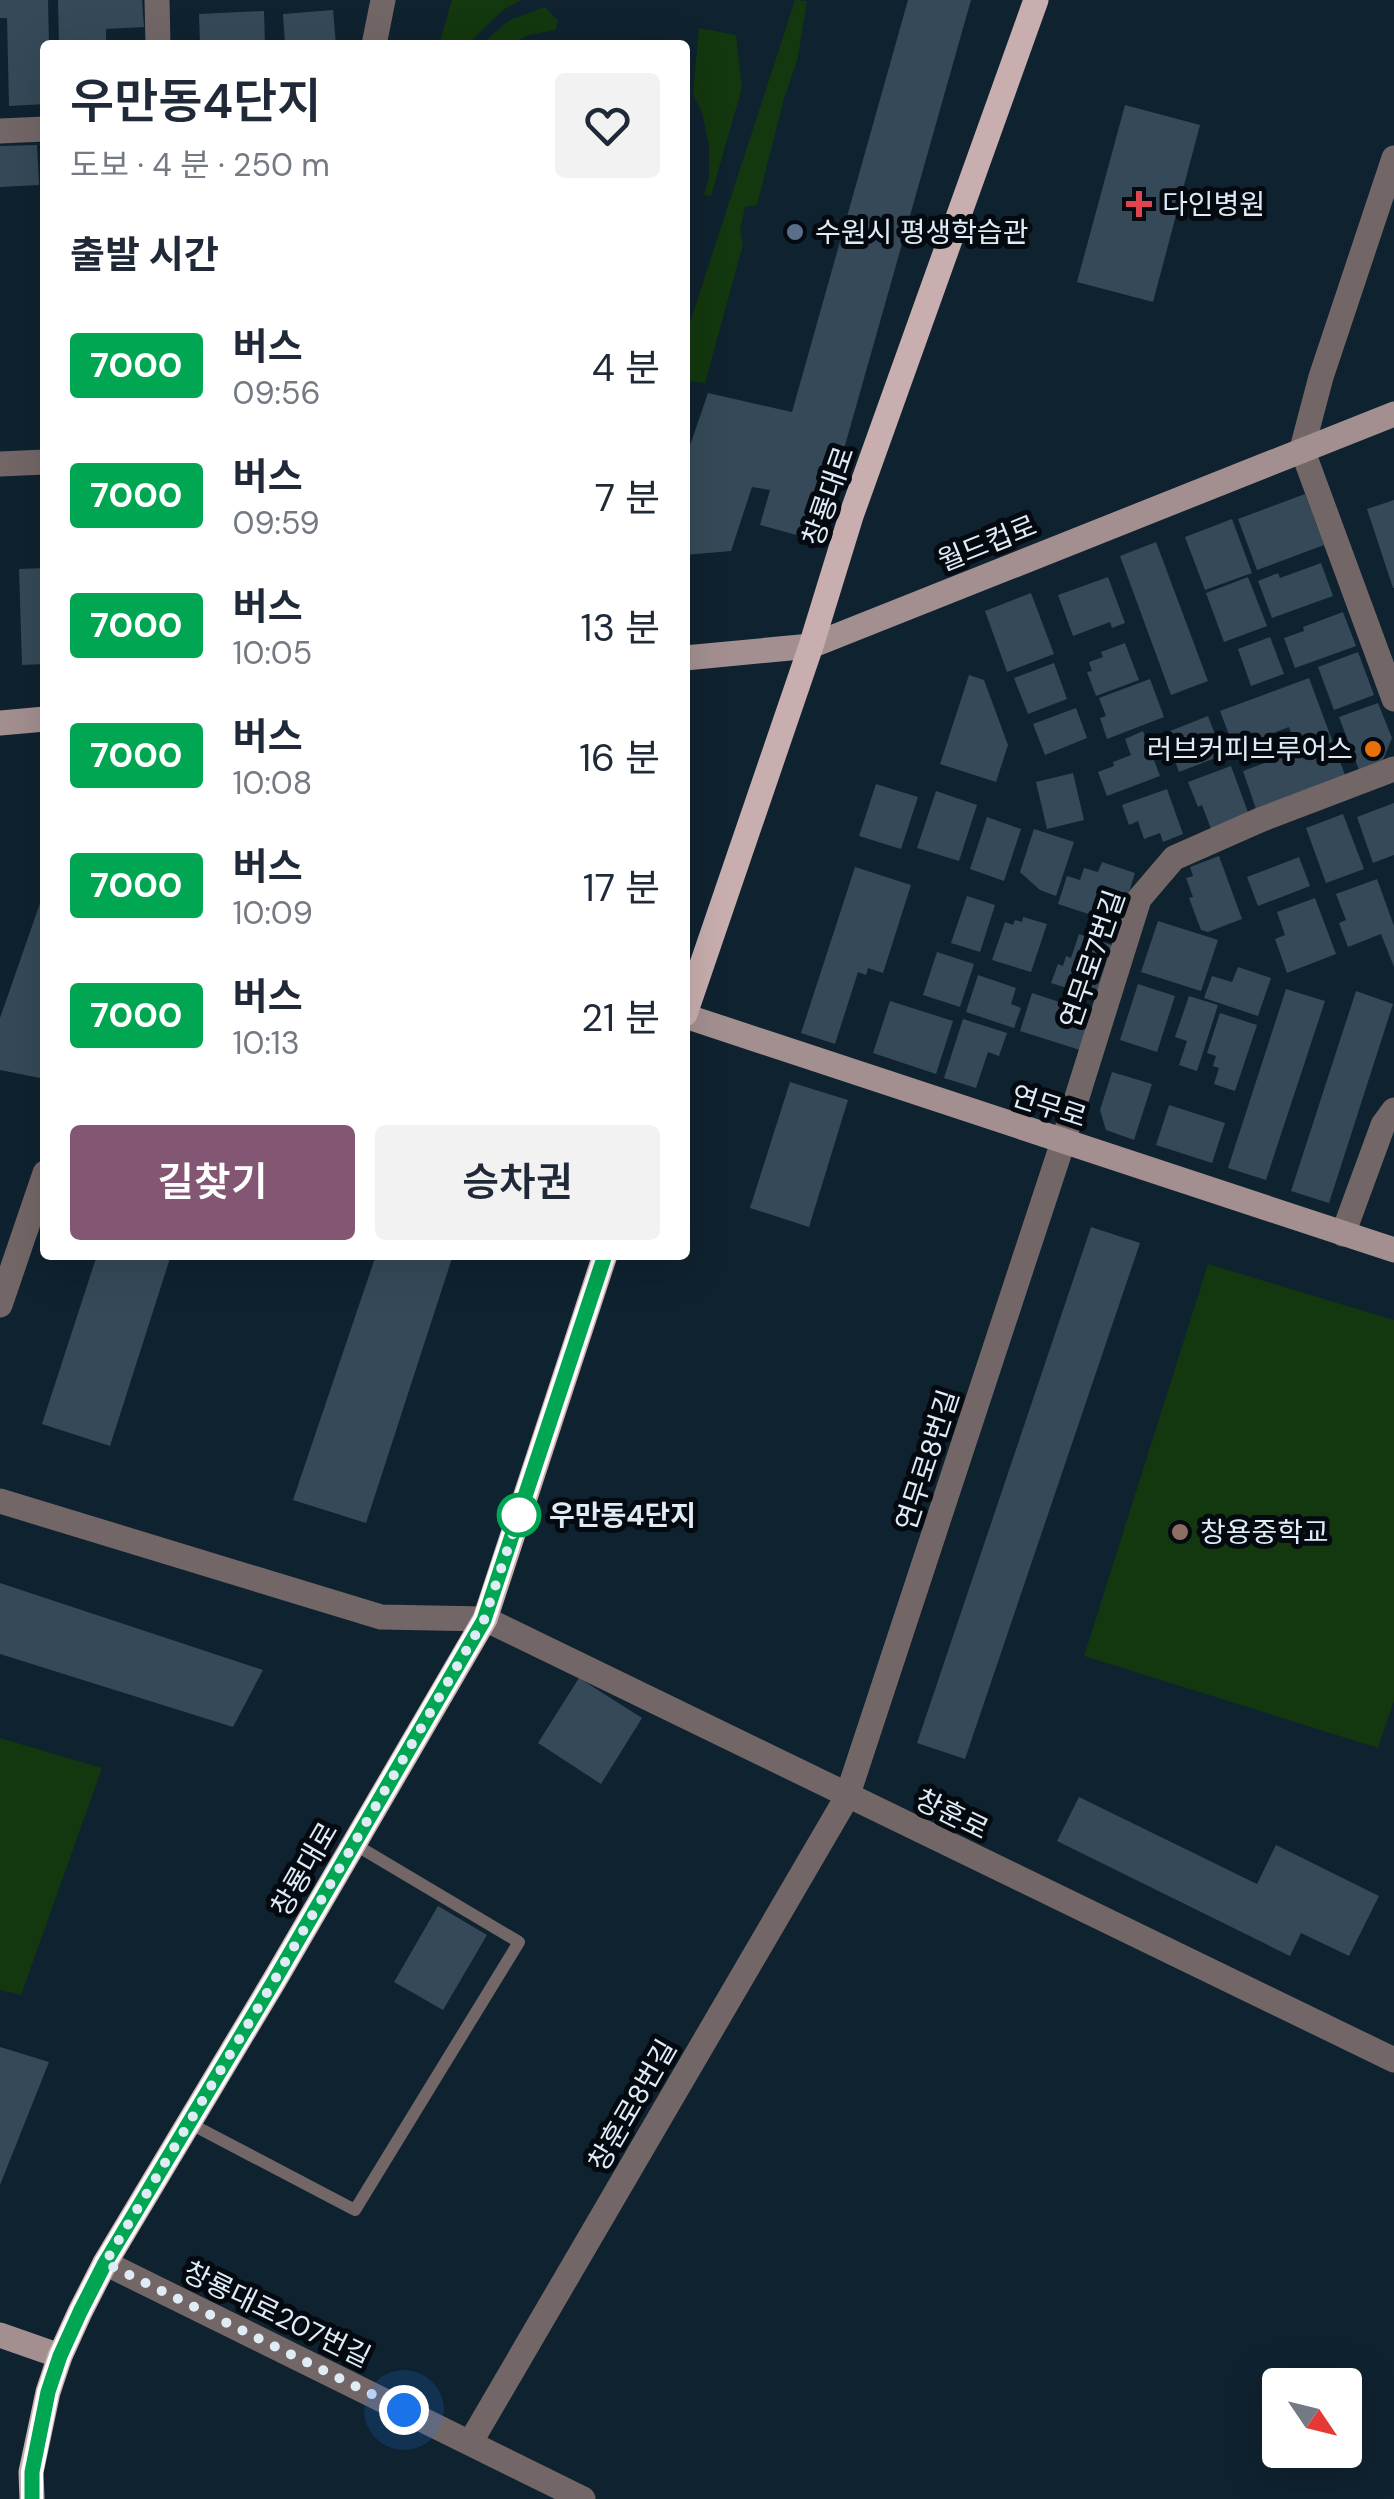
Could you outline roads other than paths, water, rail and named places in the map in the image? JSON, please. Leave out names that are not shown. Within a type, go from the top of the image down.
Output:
[{"type":"main road","name":"창룡대로","points":[[690,1000],[852,516],[1036,0]]},
{"type":"main road","name":"창룡대로","points":[[32,2499],[39,2428],[60,2356],[105,2263],[484,1620],[603,1260]]},
{"type":"street","points":[[157,0],[158,40]]},
{"type":"street","points":[[375,40],[383,0]]},
{"type":"street","points":[[0,131],[40,129]]},
{"type":"street","points":[[1394,158],[1321,377],[1302,449],[1394,699]]},
{"type":"street","name":"월드컵로","points":[[690,658],[811,646],[1394,414]]},
{"type":"street","points":[[0,464],[40,462]]},
{"type":"street","points":[[0,723],[40,719]]},
{"type":"street","name":"연무로7번길","points":[[1064,1142],[1139,899],[1174,858],[1260,820],[1394,770]]},
{"type":"street","name":"연무로","points":[[690,1017],[1394,1250]]},
{"type":"street","points":[[1343,1234],[1383,1125],[1394,1110]]},
{"type":"street","name":"연무로8번길","points":[[847,1796],[1064,1142]]},
{"type":"street","points":[[0,1306],[40,1188]]},
{"type":"street","points":[[0,1501],[381,1617],[484,1620]]},
{"type":"street","name":"창훈로","points":[[484,1620],[1393,2056]]},
{"type":"street","name":"창훈로8번길","points":[[470,2443],[847,1796]]},
{"type":"street","name":"창룡대로207번길","points":[[105,2263],[583,2499]]},
{"type":"street","points":[[0,2335],[60,2356]]},
{"type":"lane","points":[[189,2123],[355,2210],[519,1942],[354,1844]]},
{"type":"place","name":"다인병원","points":[[1139,204]]},
{"type":"place","name":"수원시 평생학습관","points":[[795,232]]},
{"type":"place","name":"러브커피브루어스","points":[[1373,749]]},
{"type":"place","name":"우만동4단지","points":[[519,1515]]},
{"type":"place","name":"창용중학교","points":[[1180,1532]]}]
